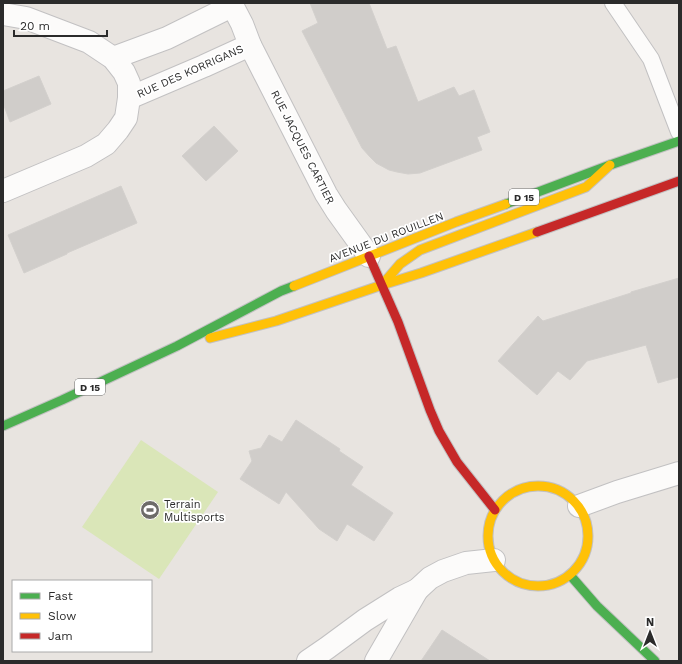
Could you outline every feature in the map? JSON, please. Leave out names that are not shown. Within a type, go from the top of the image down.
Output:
[{"type":"main road","name":"AVENUE DU ROUILLEN","points":[[3,426],[177,346],[281,291],[462,219],[679,141]]},
{"type":"main road","name":"AVENUE DU ROUILLEN","points":[[382,285],[400,264],[420,250],[586,187],[610,165]]},
{"type":"main road","name":"AVENUE DU ROUILLEN","points":[[177,346],[276,322],[421,273],[679,181]]},
{"type":"main road","name":"RUE JACQUES CARTIER","points":[[369,256],[398,322],[439,431],[457,462],[495,510]]},
{"type":"main road","points":[[536,486],[552,488],[567,495],[579,506],[586,520],[589,535],[587,550],[580,564],[570,575],[557,583],[543,587],[528,586],[514,581],[502,572],[494,560],[488,544],[488,526],[495,510],[505,498],[520,489],[536,486]]},
{"type":"main road","points":[[570,575],[597,606],[654,661]]},
{"type":"street","name":"RUE JACQUES CARTIER","points":[[232,5],[242,24],[250,45],[326,194],[369,256]]},
{"type":"street","points":[[113,58],[167,38],[232,5]]},
{"type":"street","name":"RUE DES KORRIGANS","points":[[3,14],[26,18],[89,42],[113,58],[124,72],[129,83],[129,98],[126,118],[106,144],[86,156],[3,191]]},
{"type":"street","name":"RUE DES KORRIGANS","points":[[129,98],[250,45]]},
{"type":"street","points":[[579,506],[617,492],[679,473]]},
{"type":"street","points":[[376,661],[417,590],[430,578],[443,571],[466,564],[494,560]]},
{"type":"street","points":[[308,661],[365,620],[400,598],[417,590]]},
{"type":"lane","points":[[613,3],[651,59],[679,132]]},
{"type":"green space","name":"Terrain Multisports","points":[[141,440],[218,492],[159,579],[82,527]]},
{"type":"building","points":[[310,3],[369,3],[387,49],[396,46],[418,102],[454,87],[459,96],[474,90],[490,132],[477,137],[482,150],[420,173],[408,174],[397,172],[389,170],[376,163],[362,148],[302,31],[318,23]]},
{"type":"building","points":[[39,76],[51,104],[10,122],[3,103],[3,91]]},
{"type":"building","points":[[214,126],[238,151],[206,181],[182,156]]},
{"type":"building","points":[[121,186],[137,223],[24,273],[8,235]]},
{"type":"building","points":[[679,278],[679,377],[658,383],[646,345],[587,361],[570,380],[558,371],[537,395],[498,361],[538,316],[543,321]]},
{"type":"building","points":[[296,420],[340,449],[339,451],[363,467],[351,485],[393,513],[374,541],[347,524],[337,541],[319,529],[286,492],[279,504],[240,479],[252,461],[249,451],[261,448],[269,435],[282,442]]},
{"type":"building","points":[[442,630],[490,661],[421,661]]},
{"type":"traffic: fast","points":[[506,204],[679,141]]},
{"type":"traffic: fast","points":[[3,426],[177,346],[281,291],[294,286]]},
{"type":"traffic: fast","points":[[570,575],[597,606],[655,661]]},
{"type":"traffic: slow","points":[[382,285],[400,264],[420,250],[586,187],[610,165]]},
{"type":"traffic: slow","points":[[294,286],[456,222],[506,204]]},
{"type":"traffic: slow","points":[[210,338],[276,321],[421,273],[537,232]]},
{"type":"traffic: slow","points":[[538,486],[557,490],[574,500],[584,517],[588,536],[584,555],[574,572],[557,582],[538,586],[519,582],[502,572],[492,555],[488,536],[492,517],[502,500],[519,490],[538,486]]},
{"type":"traffic: jam","points":[[537,232],[679,181]]},
{"type":"traffic: jam","points":[[369,256],[398,322],[439,431],[457,462],[495,510]]},
{"type":"place","name":"Terrain Multisports","points":[[150,510]]}]
